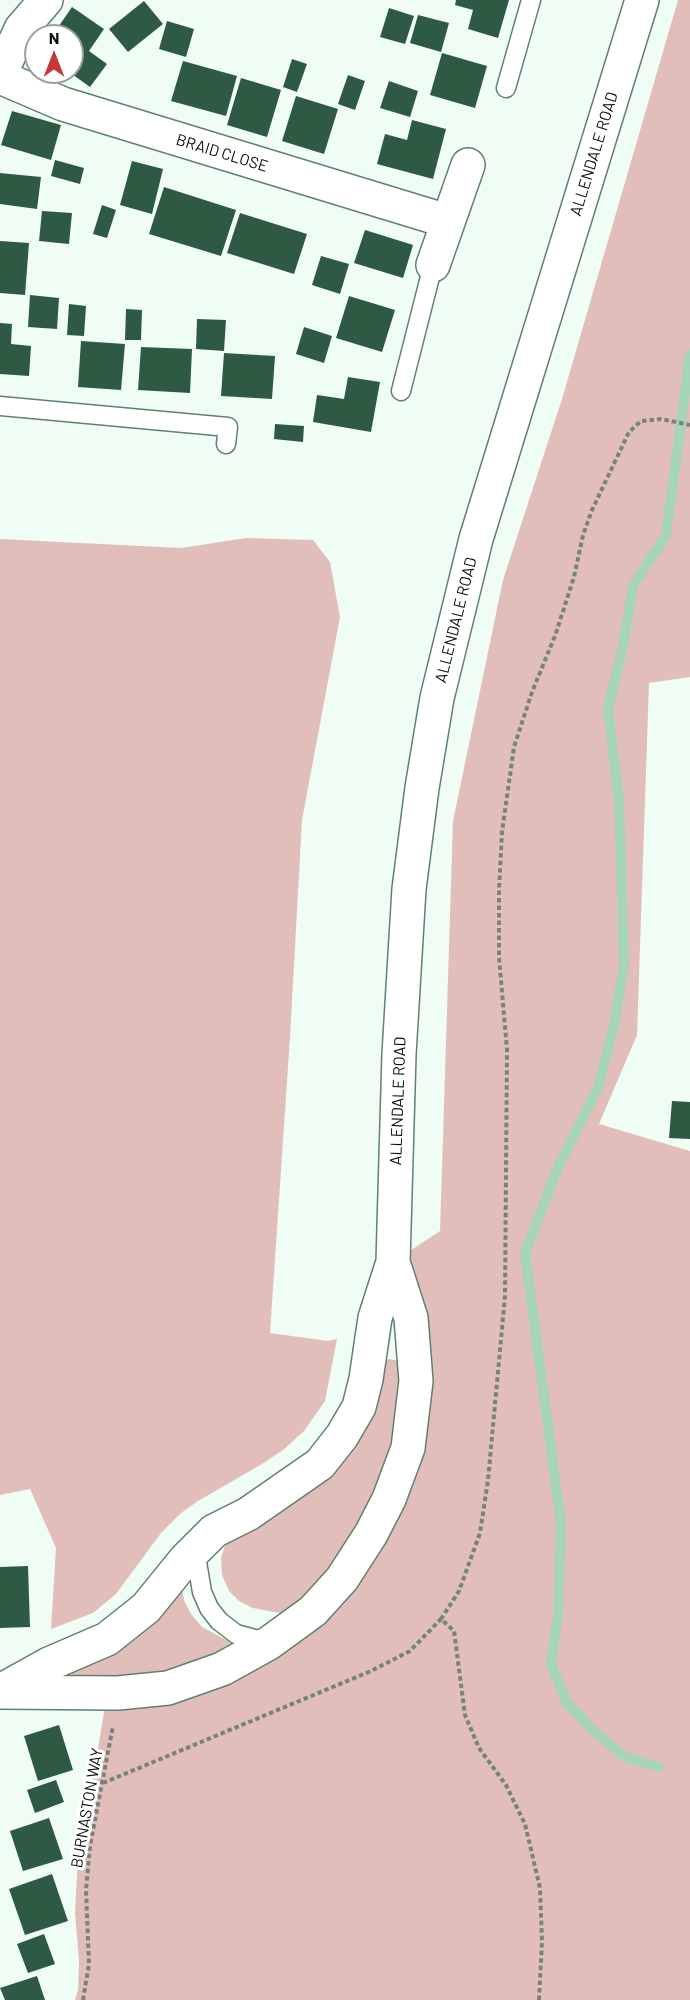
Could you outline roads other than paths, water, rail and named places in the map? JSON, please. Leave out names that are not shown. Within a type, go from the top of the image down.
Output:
[{"type":"street","points":[[0,76],[21,29],[46,0]]},
{"type":"street","name":"ALLENDALE ROAD","points":[[0,1692],[49,1664],[107,1639],[146,1608],[185,1560],[214,1532],[248,1514],[320,1464],[342,1436],[359,1407],[366,1379],[375,1318],[393,1262],[399,1054],[409,889],[437,698],[476,539],[639,1]]},
{"type":"street","name":"BRAID CLOSE","points":[[0,76],[63,104],[447,221]]},
{"type":"street","points":[[433,265],[468,165]]},
{"type":"street","name":"ALLENDALE ROAD","points":[[0,1692],[118,1693],[168,1688],[222,1670],[269,1643],[313,1611],[342,1580],[371,1534],[389,1499],[408,1448],[416,1381],[411,1318],[393,1262]]},
{"type":"lane","points":[[506,88],[531,0]]},
{"type":"lane","points":[[401,391],[433,265]]},
{"type":"lane","points":[[0,406],[228,427],[225,444]]},
{"type":"lane","points":[[195,1550],[202,1592],[209,1608],[219,1621],[236,1634],[269,1643]]},
{"type":"waterway","points":[[659,1767],[625,1757],[595,1732],[567,1703],[551,1664],[558,1614],[561,1524],[525,1253],[558,1167],[598,1087],[614,1025],[624,964],[619,801],[608,708],[622,651],[633,586],[666,535],[690,354]]}]
